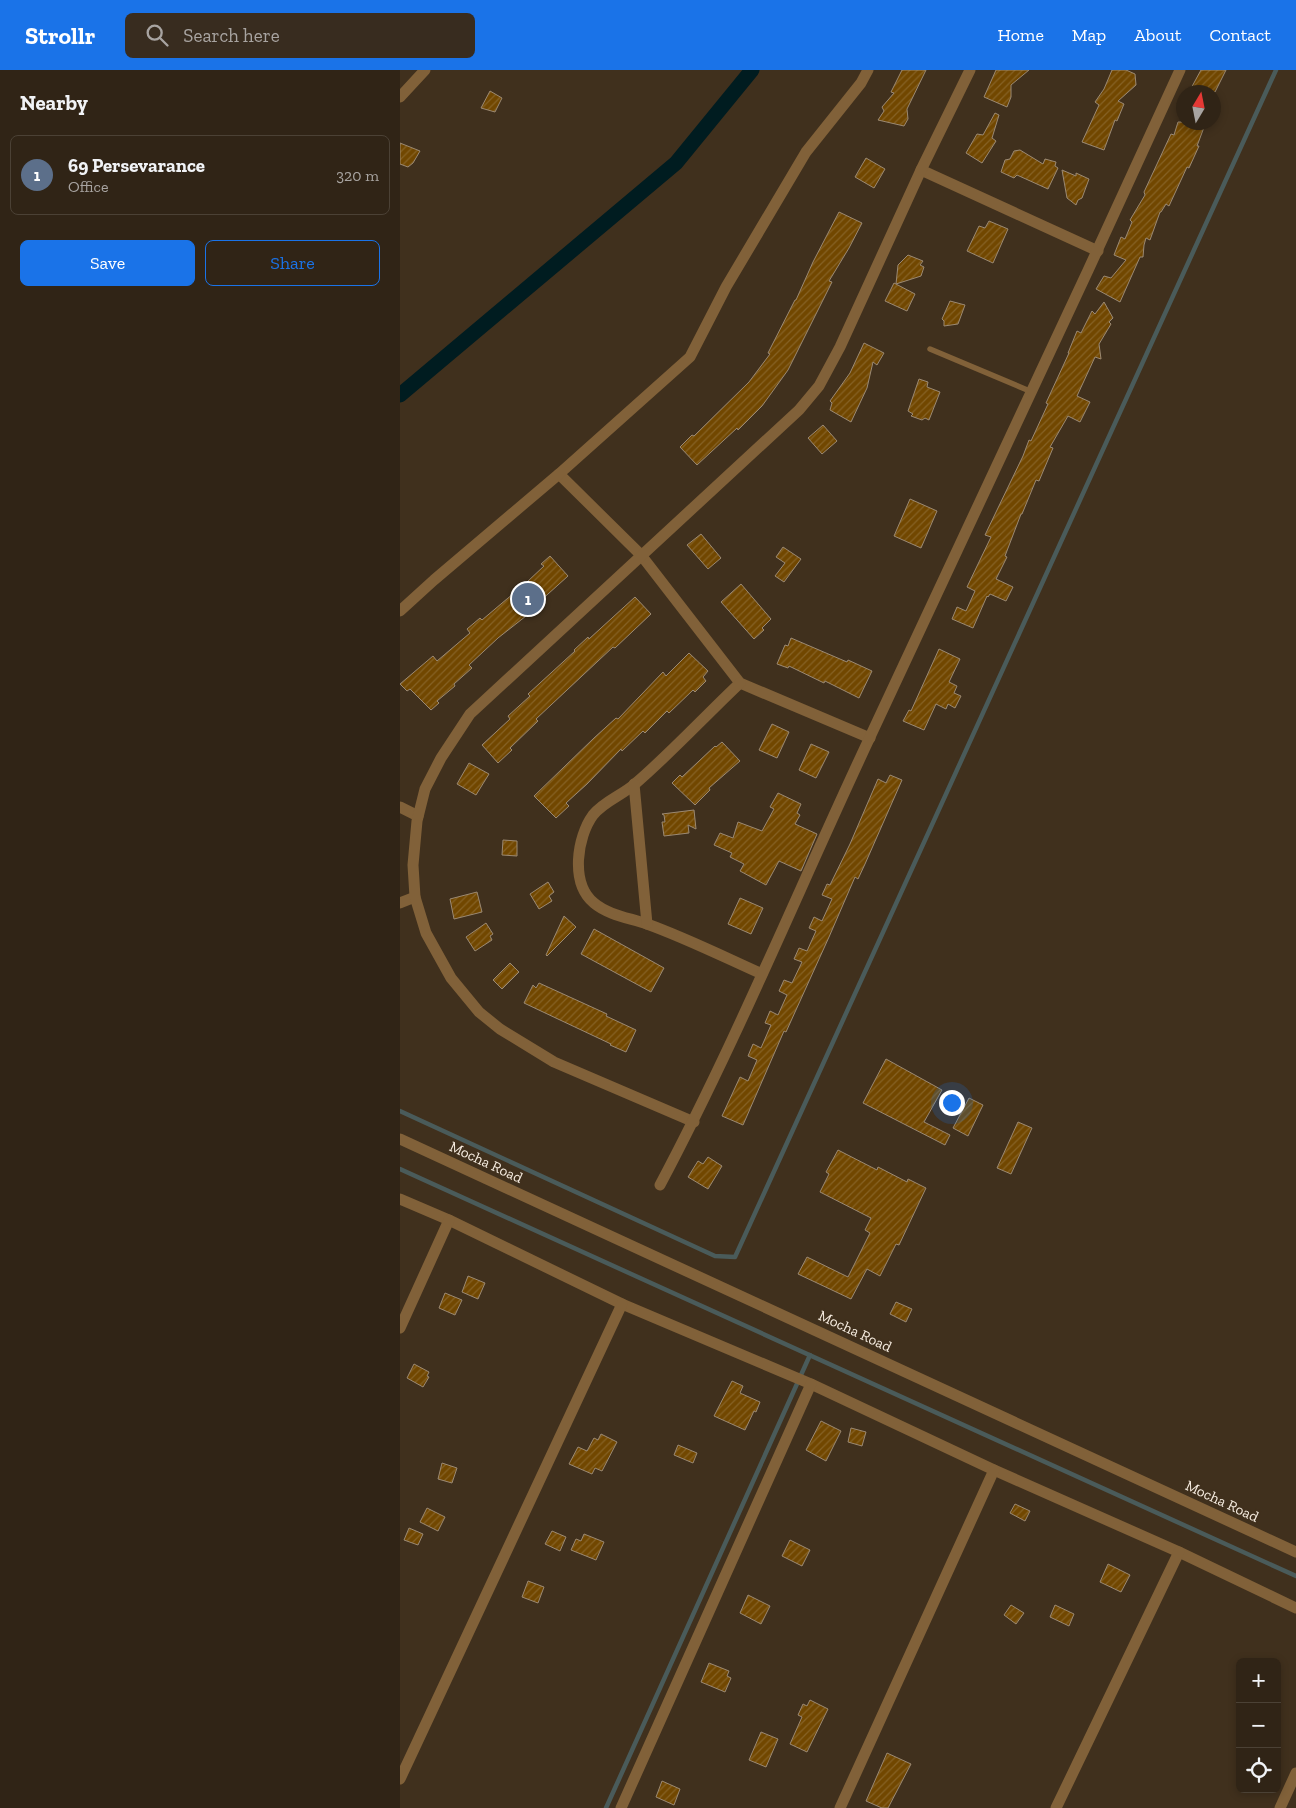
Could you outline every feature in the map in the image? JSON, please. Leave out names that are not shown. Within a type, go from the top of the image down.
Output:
[{"type":"street","points":[[400,97],[425,70]]},
{"type":"street","points":[[400,612],[434,580],[559,474],[690,357],[726,287],[806,152],[861,83],[868,70]]},
{"type":"street","points":[[694,1122],[554,1062],[500,1029],[479,1012],[451,978],[426,933],[415,897],[413,866],[418,816],[425,788],[441,758],[470,714],[800,410],[820,386],[840,347],[920,170],[970,70]]},
{"type":"street","points":[[660,1185],[694,1122],[870,738],[1098,252],[1180,70]]},
{"type":"street","points":[[920,170],[1098,252]]},
{"type":"street","points":[[559,474],[641,555],[740,683],[870,738]]},
{"type":"street","points":[[740,683],[634,784],[612,798],[594,814],[583,835],[578,859],[579,875],[585,892],[594,903],[762,974]]},
{"type":"street","points":[[634,784],[647,924]]},
{"type":"street","points":[[400,807],[418,816]]},
{"type":"street","points":[[400,903],[415,897]]},
{"type":"street","name":"Mocha Road","points":[[400,1139],[1296,1552]]},
{"type":"street","points":[[400,1199],[449,1220],[622,1304],[810,1384],[994,1470],[1179,1552],[1296,1608]]},
{"type":"street","points":[[400,1328],[449,1220]]},
{"type":"street","points":[[400,1780],[622,1304]]},
{"type":"street","points":[[621,1808],[810,1384]]},
{"type":"street","points":[[840,1808],[994,1470]]},
{"type":"street","points":[[1056,1808],[1179,1552]]},
{"type":"street","points":[[1280,1808],[1296,1773]]},
{"type":"lane","points":[[930,349],[1032,392]]},
{"type":"building","points":[[902,70],[926,70],[907,109],[908,119],[904,126],[878,120],[884,111],[882,107],[894,93],[891,92]]},
{"type":"building","points":[[996,70],[1029,70],[1011,85],[1011,97],[1007,107],[984,97]]},
{"type":"building","points":[[1112,70],[1126,70],[1135,74],[1136,85],[1118,101],[1124,104],[1117,121],[1115,120],[1104,150],[1082,142],[1099,105],[1095,102],[1104,89]]},
{"type":"building","points":[[1201,70],[1226,70],[1218,85],[1193,85]]},
{"type":"building","points":[[490,91],[502,98],[495,112],[481,108]]},
{"type":"building","points":[[995,113],[999,115],[992,138],[996,141],[982,163],[966,153],[977,134],[983,135]]},
{"type":"building","points":[[1176,128],[1203,130],[1197,146],[1199,146],[1169,206],[1166,204],[1160,212],[1150,240],[1146,238],[1143,257],[1140,257],[1120,302],[1096,289],[1104,276],[1111,278],[1126,260],[1114,255],[1121,237],[1125,239],[1132,222],[1130,220],[1145,195],[1144,192],[1171,134],[1174,135]]},
{"type":"building","points":[[400,143],[420,151],[413,163],[408,167],[400,164]]},
{"type":"building","points":[[1020,150],[1043,164],[1045,159],[1056,162],[1055,166],[1058,168],[1048,189],[1017,175],[1014,178],[1001,172],[1005,160],[1010,159],[1014,151]]},
{"type":"building","points":[[866,158],[885,169],[874,188],[855,177]]},
{"type":"building","points":[[1062,170],[1076,176],[1076,173],[1089,179],[1082,198],[1078,200],[1076,205],[1067,198]]},
{"type":"building","points":[[839,212],[862,223],[829,281],[832,282],[788,370],[762,406],[738,430],[737,428],[697,465],[680,447],[692,435],[694,436],[749,382],[770,354],[768,353]]},
{"type":"building","points":[[989,221],[1008,229],[993,263],[967,251],[979,226],[985,228]]},
{"type":"building","points":[[908,255],[923,261],[920,265],[924,267],[921,276],[896,284],[898,265]]},
{"type":"building","points":[[894,283],[915,294],[907,311],[885,301]]},
{"type":"building","points":[[950,301],[965,305],[958,324],[944,326],[942,319]]},
{"type":"building","points":[[1104,302],[1113,318],[1109,322],[1111,324],[1099,344],[1101,359],[1095,357],[1077,396],[1090,402],[1080,422],[1068,416],[1050,447],[1053,448],[1039,481],[1036,480],[1021,514],[1005,556],[1007,557],[996,579],[1013,587],[1006,601],[990,594],[987,596],[973,628],[952,619],[957,607],[966,611],[975,591],[967,587],[991,537],[985,535],[1029,440],[1031,441],[1048,404],[1046,403],[1077,331],[1081,333],[1092,311],[1095,314]]},
{"type":"building","points":[[864,343],[884,353],[877,365],[873,362],[867,388],[851,422],[830,410],[832,403],[830,401],[850,373]]},
{"type":"building","points":[[919,379],[928,382],[927,387],[940,392],[929,420],[925,418],[922,420],[911,416],[913,414],[908,411]]},
{"type":"building","points":[[823,425],[837,441],[822,454],[808,438]]},
{"type":"building","points":[[910,499],[937,511],[921,548],[894,536]]},
{"type":"building","points":[[701,534],[721,558],[708,569],[687,545]]},
{"type":"building","points":[[783,547],[801,559],[784,582],[775,576],[785,563],[776,557]]},
{"type":"building","points":[[550,556],[568,576],[538,603],[540,605],[498,638],[469,665],[472,668],[437,701],[439,703],[431,710],[410,689],[407,691],[400,684],[433,656],[437,661],[470,633],[467,629],[480,618],[482,620],[527,582],[544,566],[541,564]]},
{"type":"building","points":[[741,584],[771,619],[762,628],[764,630],[754,639],[721,602]]},
{"type":"building","points":[[635,597],[651,614],[536,719],[538,721],[510,748],[512,750],[498,763],[482,745],[510,719],[508,716],[530,696],[528,694],[588,637],[589,639]]},
{"type":"building","points":[[791,638],[872,671],[859,698],[789,666],[788,668],[777,664],[785,645],[788,646]]},
{"type":"building","points":[[939,649],[960,659],[949,682],[957,686],[954,693],[961,696],[955,708],[948,704],[946,709],[936,704],[924,730],[903,721],[909,710],[911,711]]},
{"type":"building","points":[[689,653],[708,671],[703,677],[706,681],[695,692],[693,690],[669,713],[667,711],[645,733],[643,731],[622,751],[621,749],[566,803],[569,806],[556,818],[534,796],[594,738],[616,718],[618,719],[663,672],[666,676]]},
{"type":"building","points":[[772,724],[789,732],[777,758],[759,750]]},
{"type":"building","points":[[722,742],[740,761],[709,788],[710,790],[695,805],[672,783],[680,775],[682,777],[715,746]]},
{"type":"building","points":[[811,744],[829,752],[816,778],[799,770]]},
{"type":"building","points":[[469,763],[489,774],[476,795],[457,784]]},
{"type":"building","points":[[890,775],[902,780],[858,879],[855,877],[786,1032],[784,1031],[743,1125],[722,1116],[740,1077],[748,1081],[757,1060],[748,1056],[753,1044],[761,1048],[771,1025],[765,1023],[770,1011],[778,1015],[787,995],[779,991],[784,980],[792,983],[802,962],[794,959],[799,948],[807,951],[816,931],[809,928],[814,917],[822,921],[832,899],[822,895],[827,884],[830,885],[850,844],[878,779],[886,783]]},
{"type":"building","points":[[778,793],[801,804],[797,813],[800,815],[795,824],[817,834],[801,871],[779,861],[766,885],[740,871],[744,864],[730,857],[732,853],[714,845],[720,833],[733,838],[738,822],[762,831],[774,809],[770,807]]},
{"type":"building","points":[[694,810],[696,829],[688,825],[689,833],[664,836],[662,822],[665,822],[664,815],[662,814]]},
{"type":"building","points":[[503,840],[517,841],[517,856],[502,855]]},
{"type":"building","points":[[548,882],[554,892],[549,896],[552,901],[539,909],[530,894]]},
{"type":"building","points":[[477,892],[482,912],[454,919],[450,899]]},
{"type":"building","points":[[740,898],[763,908],[751,934],[728,924]]},
{"type":"building","points":[[564,916],[576,927],[547,956],[546,955]]},
{"type":"building","points":[[486,923],[493,934],[490,936],[492,940],[475,951],[466,937]]},
{"type":"building","points":[[594,929],[664,968],[651,992],[581,954]]},
{"type":"building","points":[[510,963],[519,972],[502,989],[493,980]]},
{"type":"building","points":[[539,983],[607,1014],[606,1016],[636,1030],[626,1052],[524,1003],[533,985],[536,988]]},
{"type":"building","points":[[886,1059],[942,1090],[924,1122],[950,1135],[945,1145],[863,1103]]},
{"type":"building","points":[[969,1098],[983,1105],[968,1136],[953,1128]]},
{"type":"building","points":[[1018,1122],[1032,1128],[1011,1174],[997,1168]]},
{"type":"building","points":[[838,1150],[877,1170],[878,1167],[907,1182],[908,1179],[926,1188],[899,1245],[896,1244],[880,1276],[867,1269],[851,1299],[798,1274],[807,1257],[848,1277],[870,1233],[865,1230],[871,1218],[820,1192],[829,1174],[826,1172]]},
{"type":"building","points":[[708,1157],[722,1166],[708,1189],[688,1177],[698,1161],[703,1164]]},
{"type":"building","points":[[468,1276],[485,1283],[478,1299],[462,1292]]},
{"type":"building","points":[[445,1293],[462,1300],[455,1315],[439,1308]]},
{"type":"building","points":[[896,1302],[912,1309],[906,1322],[890,1314]]},
{"type":"building","points":[[414,1364],[429,1372],[427,1376],[429,1377],[423,1387],[407,1378]]},
{"type":"building","points":[[732,1381],[743,1386],[740,1393],[760,1402],[745,1430],[714,1416]]},
{"type":"building","points":[[821,1421],[841,1431],[826,1461],[806,1450]]},
{"type":"building","points":[[851,1428],[866,1432],[862,1446],[848,1442]]},
{"type":"building","points":[[601,1434],[617,1442],[602,1471],[595,1468],[592,1474],[569,1464],[578,1447],[587,1451],[594,1438],[598,1440]]},
{"type":"building","points":[[678,1445],[697,1453],[693,1463],[674,1455]]},
{"type":"building","points":[[442,1463],[457,1468],[452,1483],[438,1479]]},
{"type":"building","points":[[1015,1504],[1030,1511],[1025,1521],[1010,1513]]},
{"type":"building","points":[[427,1508],[445,1517],[438,1531],[420,1522]]},
{"type":"building","points":[[409,1528],[423,1534],[418,1545],[404,1540]]},
{"type":"building","points":[[552,1531],[566,1537],[560,1551],[545,1544]]},
{"type":"building","points":[[584,1534],[604,1542],[596,1560],[571,1550],[576,1539],[581,1541]]},
{"type":"building","points":[[790,1540],[810,1550],[802,1566],[782,1556]]},
{"type":"building","points":[[1108,1564],[1130,1575],[1121,1592],[1100,1582]]},
{"type":"building","points":[[528,1581],[544,1587],[538,1603],[522,1597]]},
{"type":"building","points":[[748,1595],[770,1606],[761,1624],[740,1613]]},
{"type":"building","points":[[1011,1605],[1024,1613],[1016,1624],[1004,1615]]},
{"type":"building","points":[[1055,1605],[1074,1614],[1069,1626],[1050,1617]]},
{"type":"building","points":[[709,1663],[729,1671],[727,1676],[731,1678],[725,1692],[701,1682]]},
{"type":"building","points":[[810,1700],[828,1709],[807,1752],[790,1744],[802,1717],[798,1715],[803,1704],[807,1706]]},
{"type":"building","points":[[761,1732],[778,1739],[766,1767],[749,1760]]},
{"type":"building","points":[[887,1753],[911,1764],[888,1808],[882,1808],[866,1801]]},
{"type":"building","points":[[662,1781],[680,1789],[674,1805],[656,1797]]},
{"type":"waterway","points":[[400,395],[676,163],[752,70]]},
{"type":"waterway","points":[[400,1111],[715,1256],[735,1257],[1276,70]]},
{"type":"waterway","points":[[400,1169],[1296,1576]]},
{"type":"waterway","points":[[606,1808],[810,1355]]},
{"type":"place","name":"69 Persevarance","points":[[528,599]]}]
